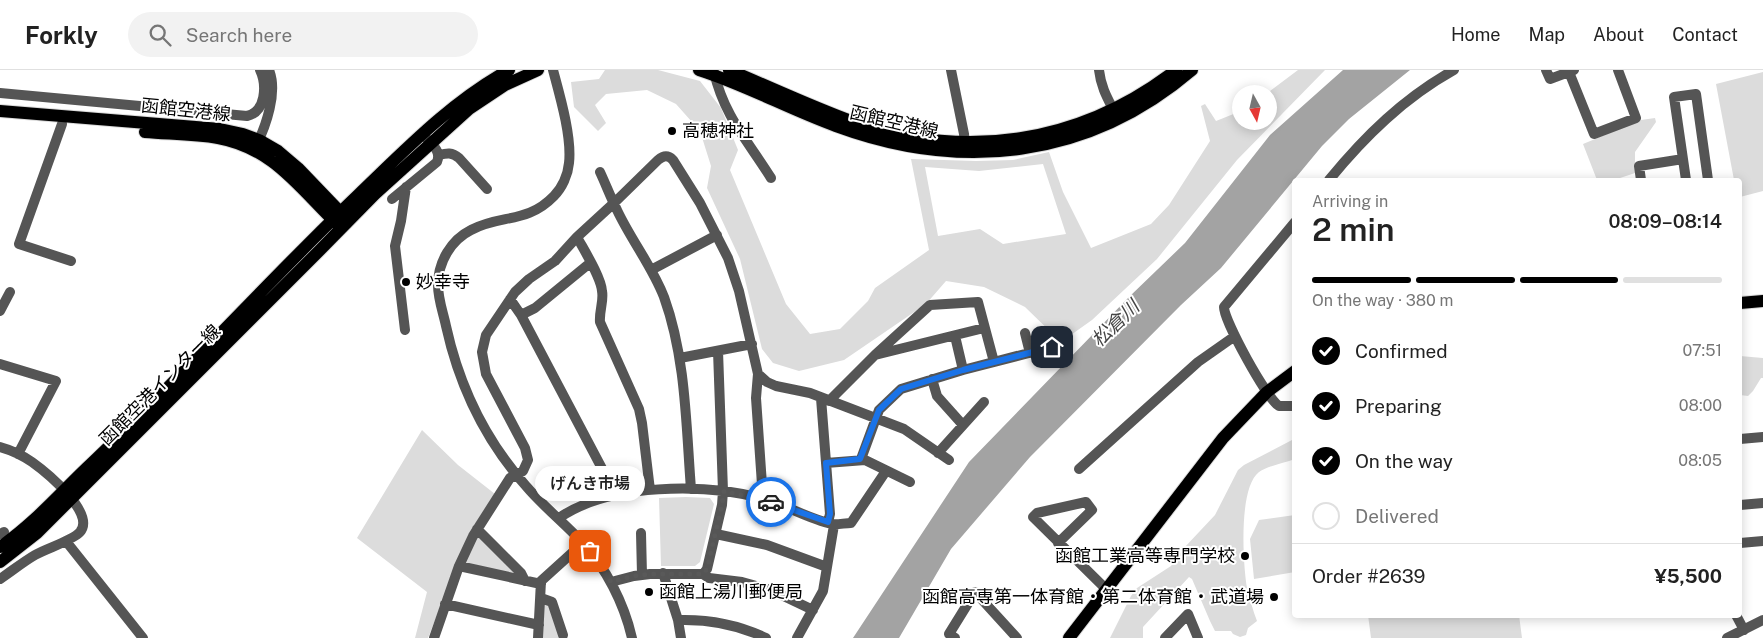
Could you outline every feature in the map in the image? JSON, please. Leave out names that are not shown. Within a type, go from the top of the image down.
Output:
[{"type":"main road","points":[[341,220],[472,94],[510,70]]},
{"type":"main road","points":[[426,139],[505,85],[538,70]]},
{"type":"main road","name":"函館空港線","points":[[699,70],[715,73],[826,123],[877,140],[922,150],[965,148],[1047,133],[1116,114],[1160,94],[1192,70]]},
{"type":"main road","name":"函館空港線","points":[[729,70],[841,117],[876,129],[965,148]]},
{"type":"main road","name":"函館空港線","points":[[1116,114],[1176,70]]},
{"type":"main road","name":"函館空港線","points":[[0,111],[220,129],[243,134],[256,144]]},
{"type":"main road","name":"函館空港線","points":[[0,119],[218,138],[256,144],[278,151],[298,168],[341,220]]},
{"type":"main road","name":"函館空港インター線","points":[[0,547],[26,529],[67,494],[341,220]]},
{"type":"main road","points":[[1742,303],[1763,301]]},
{"type":"main road","points":[[1069,638],[1223,438],[1267,392],[1292,373]]},
{"type":"main road","name":"函館空港インター線","points":[[0,562],[37,534],[67,494]]},
{"type":"street","points":[[0,93],[247,116],[256,112],[261,105],[264,87],[260,70]]},
{"type":"street","points":[[269,70],[274,88]]},
{"type":"street","points":[[256,144],[266,121],[277,70]]},
{"type":"street","points":[[553,70],[570,148],[568,170],[560,189],[546,204],[533,212],[479,227],[464,234],[446,254],[438,275],[439,295],[451,350],[459,375],[489,436],[531,492],[583,543],[611,582],[626,615],[632,638]]},
{"type":"street","points":[[951,70],[965,148]]},
{"type":"street","points":[[1100,70],[1100,81],[1103,90],[1116,114]]},
{"type":"street","points":[[1331,178],[1348,157],[1391,114],[1429,85],[1454,70]]},
{"type":"street","points":[[1546,70],[1550,79],[1571,71],[1594,134],[1636,118],[1618,70]]},
{"type":"street","points":[[715,73],[732,121],[771,178]]},
{"type":"street","points":[[1686,178],[1674,97],[1696,94],[1708,178]]},
{"type":"street","points":[[62,124],[19,244],[71,261]]},
{"type":"street","points":[[392,199],[438,162],[439,155],[426,139]]},
{"type":"street","points":[[439,155],[454,154],[487,189]]},
{"type":"street","points":[[434,638],[459,566],[477,529],[510,478],[523,471],[528,460],[526,452],[484,369],[482,352],[486,335],[510,299],[529,279],[555,261],[577,237],[664,156],[673,160],[700,203],[728,258],[739,291],[758,374],[756,393],[763,499]]},
{"type":"street","points":[[1641,178],[1639,166],[1683,159]]},
{"type":"street","points":[[600,172],[614,204],[651,270],[668,311],[680,358],[691,488]]},
{"type":"street","points":[[405,330],[395,246],[406,188]]},
{"type":"street","points":[[1292,226],[1224,307],[1224,313],[1235,336],[1272,400],[1279,406],[1292,406]]},
{"type":"street","points":[[651,270],[717,235]]},
{"type":"street","points":[[577,237],[603,291],[599,312],[600,322],[636,401],[641,417],[650,490]]},
{"type":"street","points":[[521,315],[535,308],[590,263]]},
{"type":"street","points":[[0,311],[10,292]]},
{"type":"street","points":[[510,299],[521,315],[616,495]]},
{"type":"street","points":[[797,638],[823,591],[827,566],[831,523],[826,463],[829,398],[930,305],[978,302],[994,362]]},
{"type":"street","points":[[875,355],[984,328]]},
{"type":"street","points":[[1025,334],[1030,353]]},
{"type":"street","points":[[955,336],[963,370]]},
{"type":"street","points":[[1079,469],[1198,362],[1235,336]]},
{"type":"street","points":[[680,358],[752,344]]},
{"type":"street","points":[[860,459],[877,415],[901,389],[963,370],[1052,347]]},
{"type":"street","points":[[703,574],[707,569],[716,534],[724,491],[718,351]]},
{"type":"street","points":[[0,364],[56,381],[18,454]]},
{"type":"street","points":[[758,374],[767,382],[776,386],[829,398],[877,415],[904,429],[949,460]]},
{"type":"street","points":[[932,379],[937,396],[962,424]]},
{"type":"street","points":[[938,453],[962,424],[984,402]]},
{"type":"street","points":[[1742,439],[1763,437]]},
{"type":"street","points":[[0,447],[33,462],[67,494],[83,517],[84,525],[82,530],[73,538],[34,555],[0,578]]},
{"type":"street","points":[[826,463],[860,459],[910,482]]},
{"type":"street","points":[[559,518],[572,509],[586,503],[616,495],[650,490],[691,488],[724,491],[763,499],[831,523],[851,523],[886,471]]},
{"type":"street","points":[[1058,542],[1092,510],[1086,502],[1037,513],[1033,517],[1058,542],[1107,590]]},
{"type":"street","points":[[1742,505],[1763,503]]},
{"type":"street","points":[[477,529],[521,573],[525,581]]},
{"type":"street","points":[[640,533],[642,575]]},
{"type":"street","points":[[716,534],[767,545],[827,566]]},
{"type":"street","points":[[1742,543],[1763,541]]},
{"type":"street","points":[[538,638],[541,581],[583,543]]},
{"type":"street","points":[[69,545],[143,638]]},
{"type":"street","points":[[459,566],[541,584]]},
{"type":"street","points":[[611,582],[642,575],[663,573],[703,574],[709,578],[742,582],[771,590],[813,610]]},
{"type":"street","points":[[663,573],[678,620],[681,638]]},
{"type":"street","points":[[955,638],[949,634],[976,592],[1017,638]]},
{"type":"street","points":[[541,598],[552,602],[563,635]]},
{"type":"street","points":[[445,604],[539,625]]},
{"type":"street","points":[[1165,638],[1188,614],[1198,638]]},
{"type":"street","points":[[1738,618],[1744,630]]},
{"type":"street","points":[[678,620],[696,619],[718,622],[746,629],[766,638]]},
{"type":"street","points":[[1727,638],[1763,620]]},
{"type":"shaded area","points":[[605,70],[658,70],[700,81],[721,108],[738,150],[730,170],[786,304],[810,334],[840,329],[868,301],[875,288],[929,250],[911,159],[1013,160],[1049,152],[1063,192],[1091,248],[1151,224],[1169,205],[1210,141],[1201,106],[1205,104],[1216,121],[1232,115],[1232,130],[1266,130],[1237,160],[1157,259],[1092,320],[1061,342],[1025,307],[984,287],[946,281],[926,304],[844,360],[799,371],[773,363],[762,349],[740,259],[707,188],[711,166],[700,131],[676,104],[647,90],[606,94],[595,105],[606,123],[598,131],[574,107],[571,82],[599,79]],"holes":[[[1043,164],[1066,234],[1003,244],[980,229],[938,236],[925,167],[979,171]]]},
{"type":"shaded area","points":[[1298,70],[1325,70],[1278,118],[1278,85]]},
{"type":"shaded area","points":[[1763,72],[1763,191],[1742,196],[1742,178],[1734,178],[1716,84]]},
{"type":"shaded area","points":[[1655,118],[1656,122],[1635,152],[1635,173],[1620,178],[1596,178],[1583,144],[1641,120]]},
{"type":"shaded area","points":[[1742,356],[1763,358],[1763,378],[1761,378],[1748,396],[1742,395]]},
{"type":"shaded area","points":[[422,430],[458,465],[495,494],[469,533],[428,638],[415,638],[427,592],[357,538]]},
{"type":"shaded area","points":[[1292,440],[1292,460],[1259,472],[1252,481],[1248,494],[1244,527],[1244,562],[1247,588],[1257,621],[1248,628],[1246,635],[1240,637],[1231,631],[1215,631],[1192,579],[1189,577],[1143,627],[1143,638],[1110,638],[1137,588],[1171,566],[1184,548],[1215,515],[1238,470]]},
{"type":"shaded area","points":[[659,498],[710,498],[714,504],[700,562],[695,566],[661,566]]},
{"type":"shaded area","points":[[1292,515],[1292,573],[1254,579],[1250,539],[1259,520]]},
{"type":"shaded area","points":[[478,534],[517,576],[464,564]]},
{"type":"shaded area","points":[[544,602],[550,605],[561,638],[542,638]]},
{"type":"shaded area","points":[[1368,618],[1519,618],[1522,638],[1371,638]]},
{"type":"water","name":"松倉川","points":[[1343,70],[1410,70],[1349,119],[1322,146],[1296,178],[1292,178],[1292,182],[1221,268],[1181,305],[1030,457],[951,549],[899,638],[853,638],[969,462],[1129,297],[1185,243],[1270,135],[1278,130],[1278,128]]},
{"type":"way so far","points":[[590,551],[611,582],[650,574],[703,574],[707,569],[724,491],[771,502]]},
{"type":"place","name":"高穂神社","points":[[672,131]]},
{"type":"place","name":"妙幸寺","points":[[406,282]]},
{"type":"place","name":"げんき市場","points":[[590,551]]},
{"type":"place","name":"函館工業高等専門学校","points":[[1245,556]]},
{"type":"place","name":"函館上湯川郵便局","points":[[649,592]]},
{"type":"place","name":"函館高専第一体育館・第二体育館・武道場","points":[[1274,597]]},
{"type":"route","points":[[771,502],[828,522],[830,514],[826,463],[860,459],[879,410],[901,389],[963,370],[1052,347]]}]
